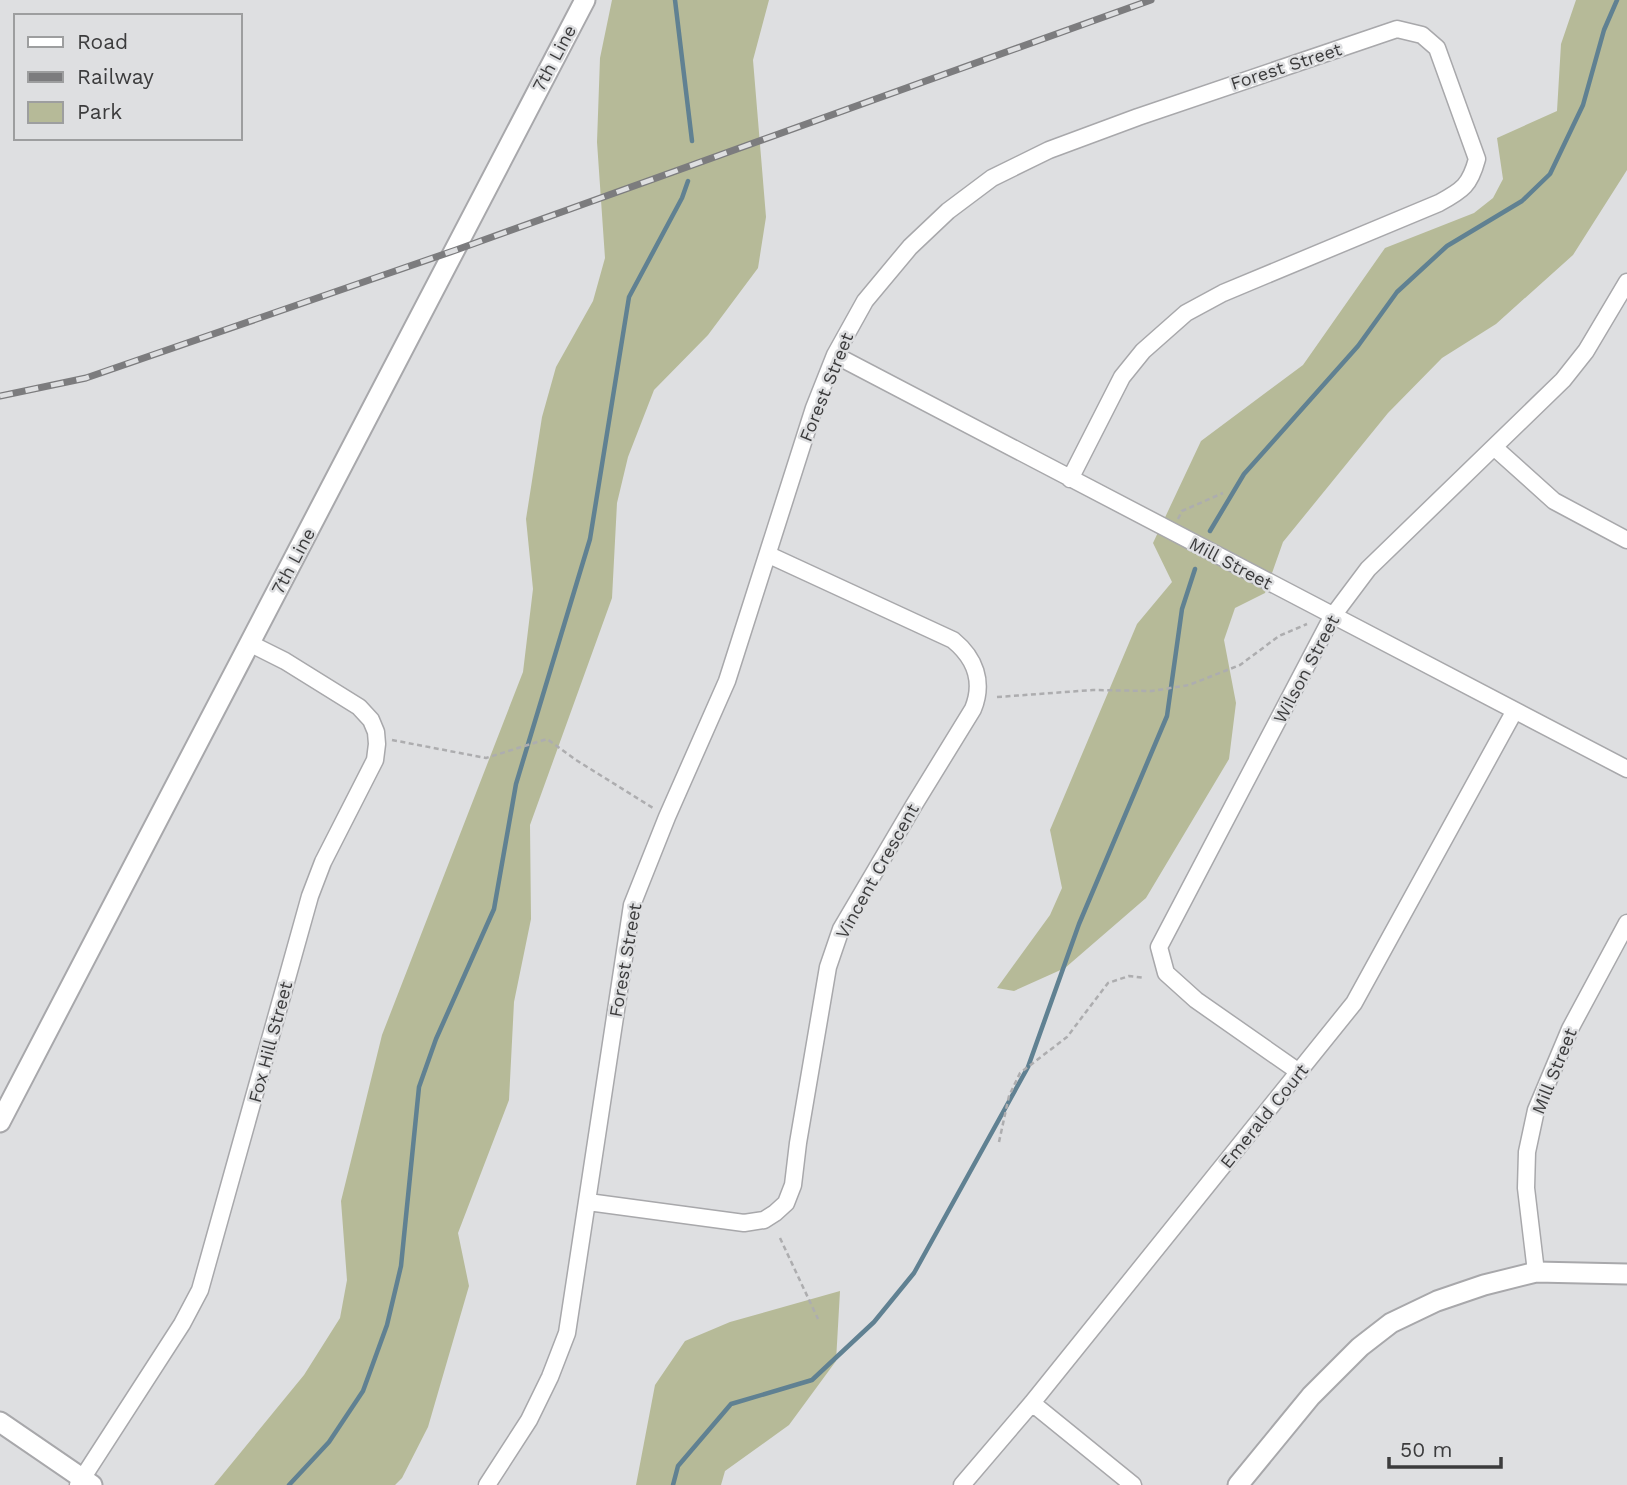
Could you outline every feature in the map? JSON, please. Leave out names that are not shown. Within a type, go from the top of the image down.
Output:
[{"type":"street","name":"7th Line","points":[[0,1122],[585,0]]},
{"type":"street","name":"Forest Street","points":[[487,1485],[528,1420],[550,1377],[566,1333],[632,905],[667,817],[727,681],[814,408],[835,355],[865,301],[910,247],[948,211],[992,178],[1049,150],[1250,77],[1397,29],[1422,35],[1437,48],[1477,159],[1472,176],[1460,191],[1427,208],[1223,293],[1186,313],[1143,351],[1122,377],[1070,479]]},
{"type":"street","name":"Wilson Street","points":[[1299,1072],[1196,1000],[1166,973],[1159,947],[1332,617],[1368,569],[1563,380],[1586,351],[1627,282]]},
{"type":"street","name":"Mill Street","points":[[835,355],[1627,769]]},
{"type":"street","points":[[1495,448],[1554,501],[1627,540]]},
{"type":"street","name":"Vincent Crescent","points":[[588,1202],[744,1223],[755,1223],[772,1216],[786,1203],[793,1185],[828,967],[841,929],[973,709],[977,697],[979,683],[974,665],[964,649],[953,640],[769,555]]},
{"type":"street","name":"Fox Hill Street","points":[[84,1483],[183,1324],[200,1290],[310,896],[323,862],[376,755],[375,729],[362,710],[285,661],[249,643]]},
{"type":"street","name":"Emerald Court","points":[[962,1485],[1032,1403],[1354,1003],[1514,712]]},
{"type":"street","name":"Mill Street","points":[[1536,1272],[1526,1188],[1527,1152],[1536,1110],[1570,1029],[1627,923]]},
{"type":"street","points":[[1238,1485],[1311,1396],[1360,1347],[1391,1323],[1437,1301],[1484,1285],[1536,1272],[1627,1274]]},
{"type":"street","points":[[1032,1403],[1133,1485]]},
{"type":"street","points":[[0,1422],[84,1483]]},
{"type":"path","points":[[1171,530],[1182,511],[1223,493]]},
{"type":"path","points":[[997,697],[1093,690],[1152,691],[1189,685],[1240,665],[1279,636],[1307,624]]},
{"type":"path","points":[[391,740],[486,758],[547,739],[667,817]]},
{"type":"path","points":[[999,1142],[1009,1096],[1020,1073],[1067,1037],[1108,983],[1129,976],[1145,978]]},
{"type":"path","points":[[780,1238],[818,1319]]},
{"type":"green space","points":[[612,0],[769,0],[753,60],[766,217],[758,268],[708,335],[654,390],[628,457],[617,503],[612,598],[530,825],[531,919],[514,1002],[509,1100],[458,1233],[469,1286],[428,1427],[402,1478],[395,1485],[214,1485],[304,1375],[340,1318],[347,1280],[341,1201],[382,1035],[523,672],[533,589],[526,519],[542,417],[556,367],[593,301],[605,258],[597,142],[600,58]]},
{"type":"green space","points":[[1576,0],[1627,0],[1627,170],[1573,255],[1496,324],[1442,358],[1388,413],[1283,542],[1265,593],[1235,608],[1224,640],[1236,703],[1229,759],[1146,898],[1065,968],[1014,991],[997,988],[1050,915],[1062,888],[1050,830],[1137,624],[1172,582],[1153,543],[1201,441],[1303,365],[1385,248],[1474,213],[1493,198],[1503,179],[1497,138],[1557,111],[1561,44]]},
{"type":"green space","points":[[840,1291],[836,1361],[789,1425],[725,1471],[721,1485],[636,1485],[655,1385],[685,1341],[730,1322]]},
{"type":"waterway","points":[[675,0],[692,141]]},
{"type":"waterway","points":[[1210,531],[1244,474],[1358,346],[1397,292],[1447,246],[1522,201],[1550,174],[1583,105],[1604,30],[1617,0]]},
{"type":"waterway","points":[[289,1485],[329,1442],[363,1391],[387,1325],[401,1266],[419,1087],[436,1039],[494,909],[516,784],[590,539],[629,297],[682,198],[688,181]]},
{"type":"waterway","points":[[673,1485],[678,1466],[731,1404],[812,1380],[874,1322],[914,1273],[1028,1067],[1079,924],[1167,716],[1182,609],[1195,569]]},
{"type":"railway","points":[[0,396],[86,378],[456,250],[1151,0]]}]
